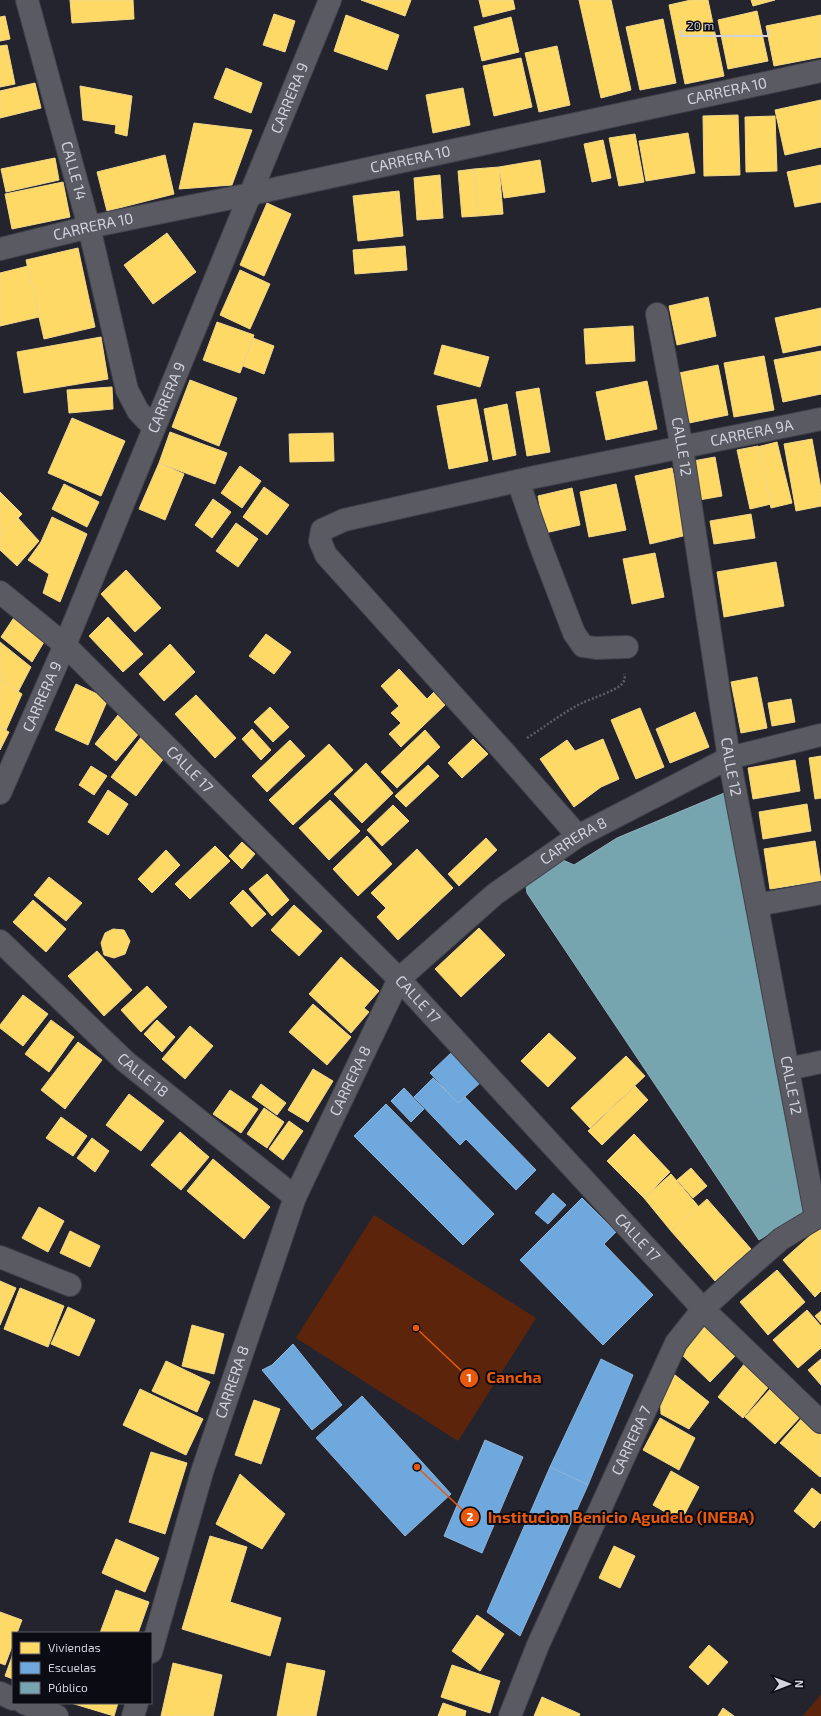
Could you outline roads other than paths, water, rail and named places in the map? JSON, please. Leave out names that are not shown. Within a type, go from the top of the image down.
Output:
[{"type":"street","name":"CALLE 14","points":[[27,0],[89,227],[127,390],[138,411],[154,428]]},
{"type":"street","name":"CARRERA 9","points":[[0,794],[65,645],[330,0]]},
{"type":"street","name":"CARRERA 10","points":[[0,249],[89,227],[251,194],[821,71]]},
{"type":"street","name":"CALLE 12","points":[[657,314],[682,448],[729,758],[818,1218]]},
{"type":"street","name":"CARRERA 9A","points":[[578,836],[505,753],[326,556],[320,541],[322,530],[344,520],[518,481],[821,419]]},
{"type":"street","points":[[518,481],[541,547],[574,633],[583,646],[596,648],[621,648]]},
{"type":"street","name":"CALLE 17","points":[[0,592],[65,645],[399,979],[703,1309],[821,1422]]},
{"type":"street","name":"CARRERA 8","points":[[152,1648],[202,1472],[295,1197],[399,979],[495,894],[578,836],[729,758],[821,735]]},
{"type":"street","points":[[757,906],[821,893]]},
{"type":"street","name":"CALLE 18","points":[[0,942],[126,1062],[295,1197]]},
{"type":"street","points":[[788,1069],[821,1062]]},
{"type":"street","name":"CARRERA 7","points":[[510,1716],[538,1645],[676,1343],[703,1309],[781,1239],[818,1218]]},
{"type":"street","points":[[0,1257],[70,1285]]},
{"type":"street","points":[[0,1694],[12,1699]]},
{"type":"street","points":[[27,1704],[57,1716]]},
{"type":"street","points":[[133,1716],[137,1704]]},
{"type":"place","name":"Cancha","points":[[416,1328]]},
{"type":"place","name":"Institucion Benicio Agudelo (INEBA)","points":[[417,1467]]}]
